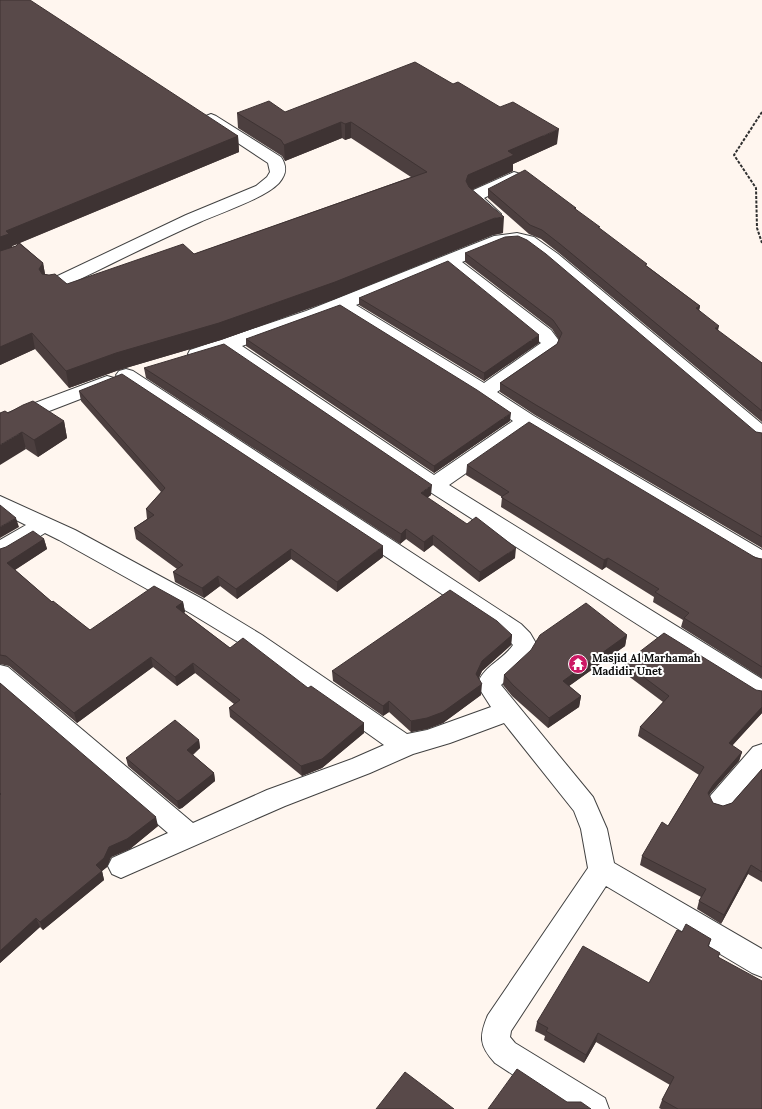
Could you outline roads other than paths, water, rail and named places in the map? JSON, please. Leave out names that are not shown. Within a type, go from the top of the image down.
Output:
[{"type":"street","points":[[53,285],[192,219],[262,189],[273,180],[278,172],[278,166],[274,160],[197,110]]},
{"type":"street","points":[[518,175],[475,196],[475,198],[522,238],[535,245],[552,258],[762,435]]},
{"type":"street","points":[[183,359],[228,345],[342,304],[500,240],[522,238]]},
{"type":"street","points":[[449,260],[544,334],[551,342],[548,348],[484,392]]},
{"type":"street","points":[[342,304],[528,421],[762,560]]},
{"type":"street","points":[[228,345],[434,485],[762,691]]},
{"type":"street","points":[[0,423],[126,375],[147,369]]},
{"type":"street","points":[[126,375],[513,630],[522,639],[524,645],[521,653],[491,679],[489,685],[584,805],[594,829],[602,870],[498,1025],[495,1035],[496,1044],[505,1053],[594,1109]]},
{"type":"street","points":[[434,485],[528,421]]},
{"type":"street","points":[[0,503],[67,534],[198,607],[254,641],[386,734],[410,744]]},
{"type":"street","points":[[0,550],[44,524]]},
{"type":"street","points":[[0,674],[190,836]]},
{"type":"street","points":[[121,866],[276,798],[361,766],[410,744],[427,740],[509,710]]},
{"type":"street","points":[[720,803],[762,754]]},
{"type":"street","points":[[602,870],[762,964]]},
{"type":"place","name":"Masjid Al Marhamah Madidir Unet","points":[[578,664]]}]
